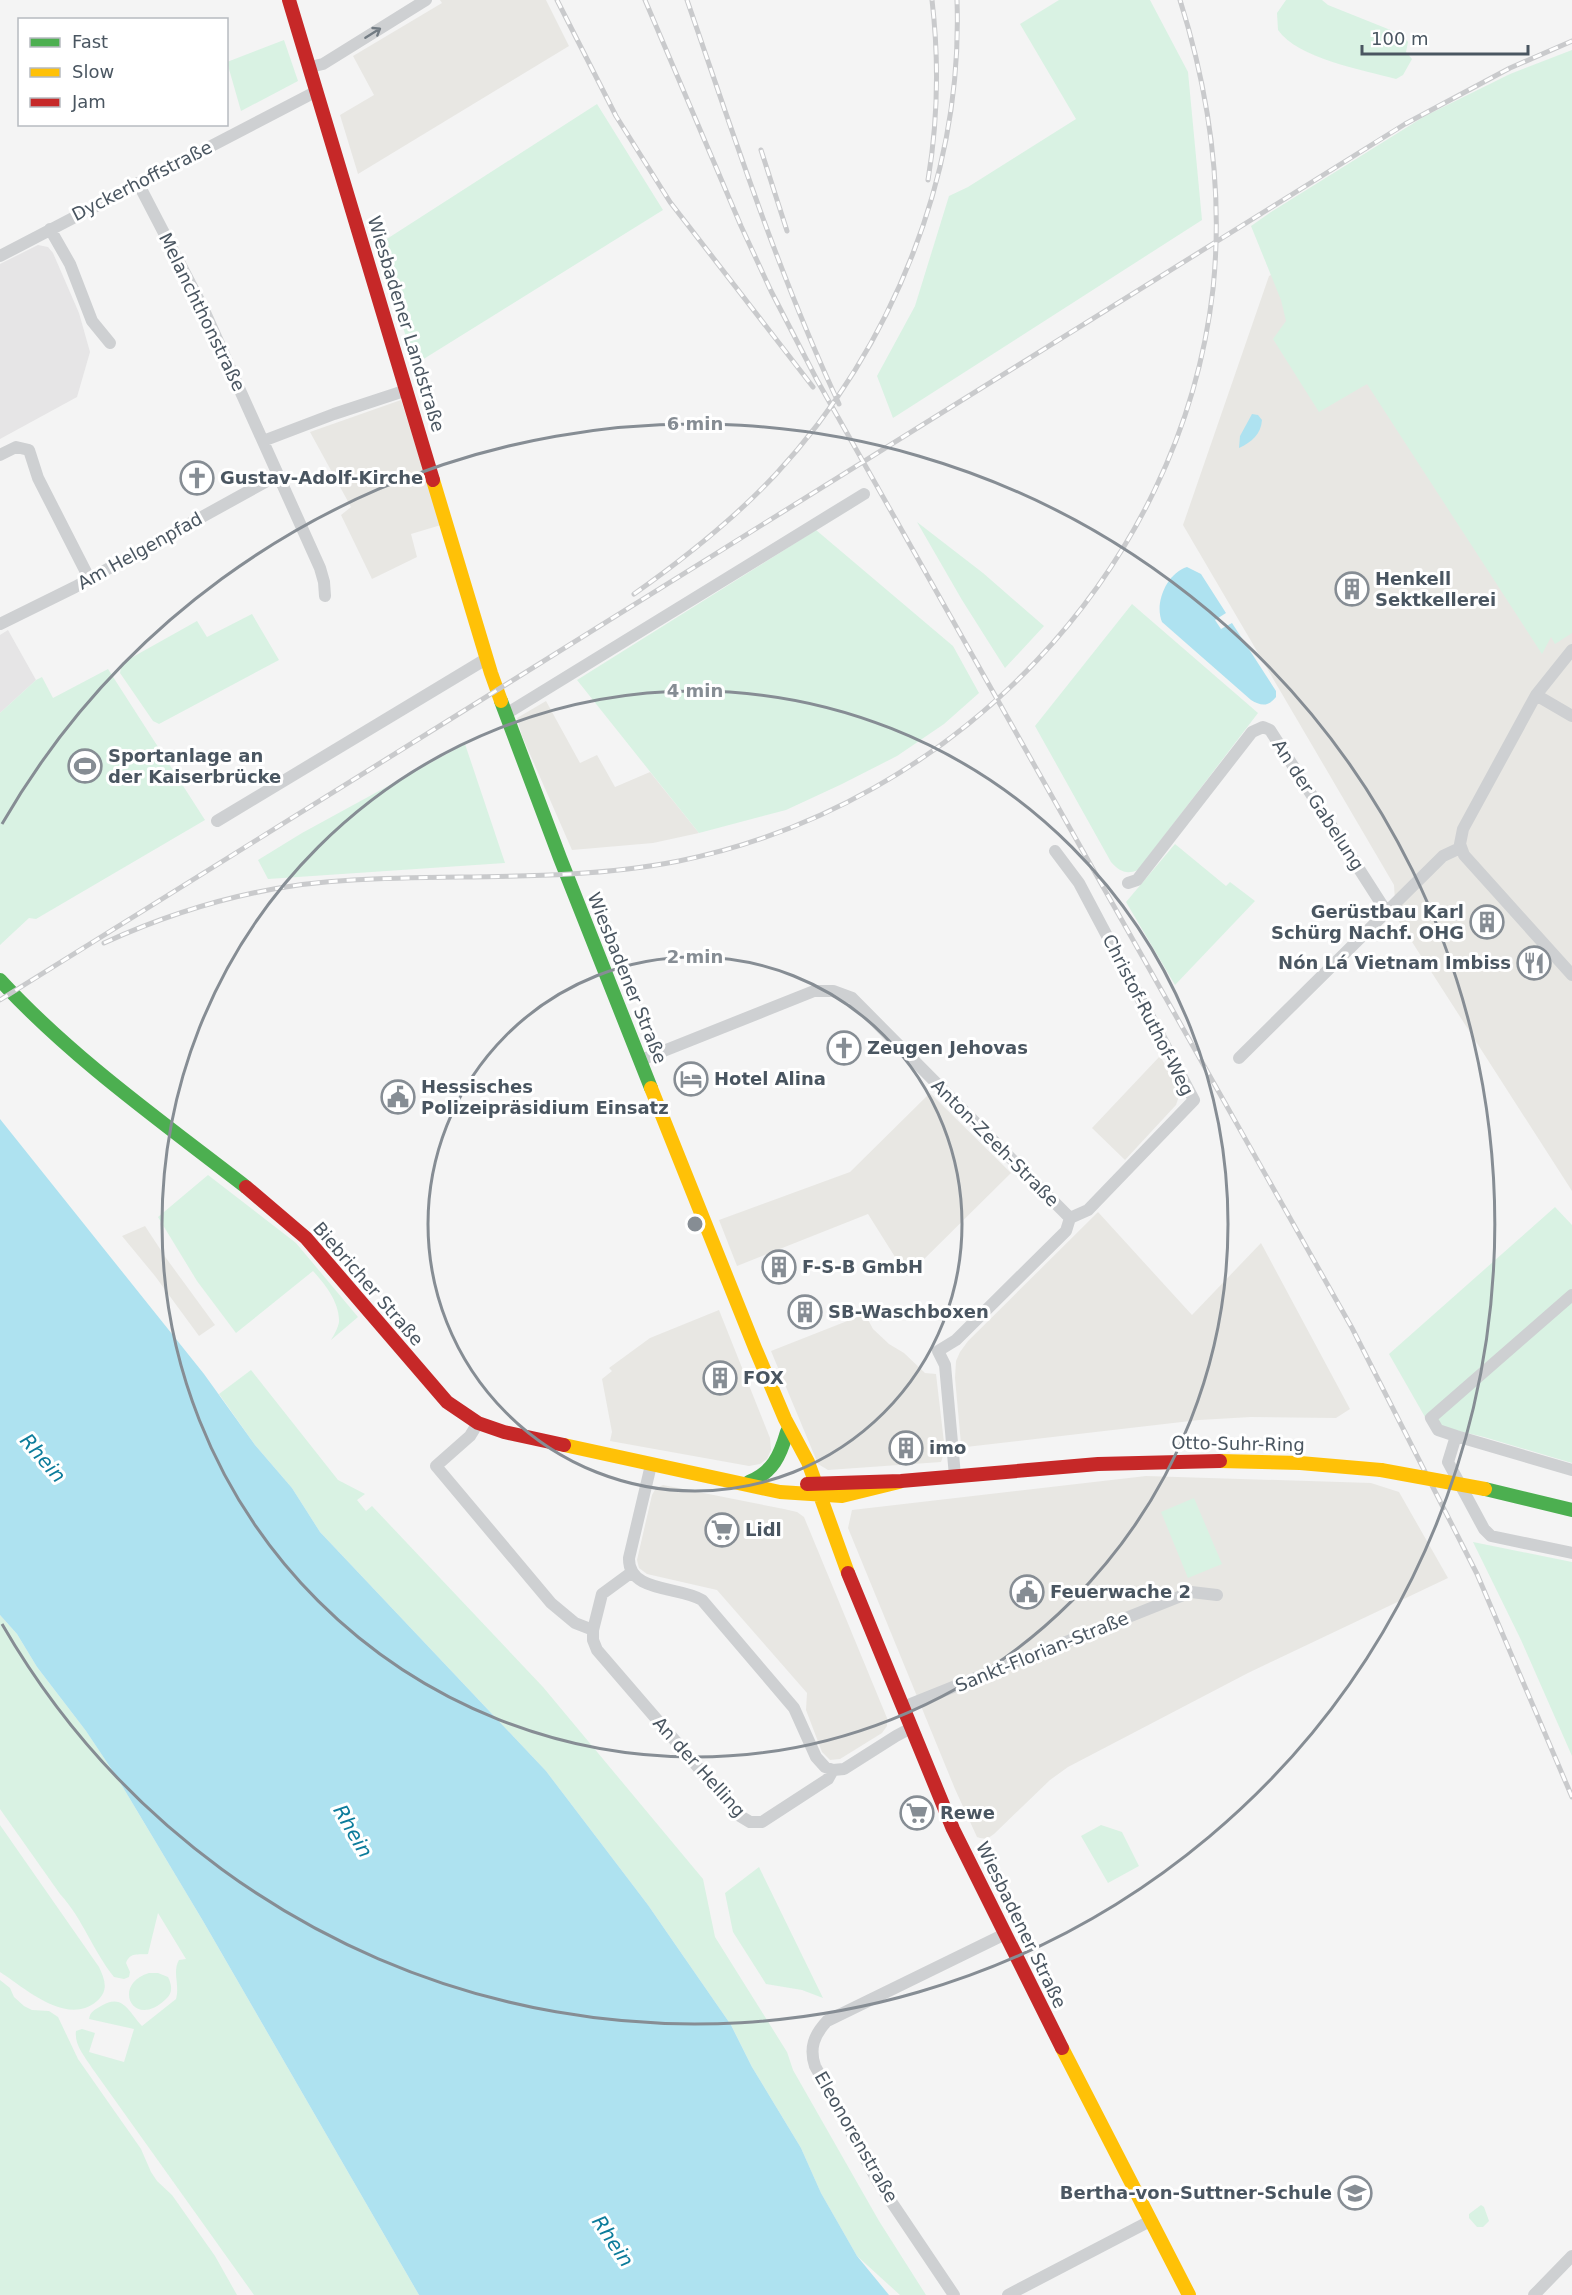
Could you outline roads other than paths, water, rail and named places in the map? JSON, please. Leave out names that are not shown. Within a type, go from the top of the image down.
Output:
[{"type":"main road","name":"Wiesbadener Landstraße","points":[[289,0],[491,673]]},
{"type":"main road","name":"Wiesbadener Straße","points":[[491,673],[560,858],[672,1144],[786,1426],[793,1456],[832,1533],[950,1821],[1189,2295]]},
{"type":"main road","name":"Biebricher Straße","points":[[0,980],[34,1017],[75,1054],[218,1164],[291,1224],[321,1253],[438,1394],[455,1409],[478,1423],[504,1432],[780,1492],[812,1490]]},
{"type":"main road","points":[[749,1482],[776,1465],[786,1426]]},
{"type":"main road","name":"Otto-Suhr-Ring","points":[[812,1490],[1055,1466],[1155,1461],[1268,1462],[1381,1470],[1485,1489],[1572,1510]]},
{"type":"main road","name":"Biebricher Straße","points":[[733,1481],[812,1490]]},
{"type":"main road","name":"Otto-Suhr-Ring","points":[[812,1490],[853,1494],[899,1482]]},
{"type":"main road","name":"Wiesbadener Straße","points":[[812,1490],[825,1539],[843,1562]]},
{"type":"main road","points":[[832,1533],[838,1510],[853,1494]]},
{"type":"street","points":[[310,67],[323,64],[426,0]]},
{"type":"street","name":"Dyckerhoffstraße","points":[[0,256],[317,91]]},
{"type":"street","name":"Melanchthonstraße","points":[[138,183],[203,308],[320,568],[325,596]]},
{"type":"street","points":[[50,229],[70,264],[92,321],[110,343]]},
{"type":"street","points":[[263,441],[406,390]]},
{"type":"street","points":[[0,455],[15,447],[29,450],[38,478],[89,578]]},
{"type":"street","name":"Am Helgenpfad","points":[[0,624],[278,475]]},
{"type":"street","points":[[506,714],[864,494]]},
{"type":"street","points":[[1460,848],[1464,829],[1536,695],[1572,650]]},
{"type":"street","points":[[217,821],[486,659]]},
{"type":"street","points":[[1536,695],[1572,716]]},
{"type":"street","name":"An der Gabelung","points":[[1128,883],[1137,880],[1252,732],[1263,727],[1270,730],[1386,911]]},
{"type":"street","points":[[1239,1058],[1443,856],[1460,848]]},
{"type":"street","points":[[1460,848],[1572,975]]},
{"type":"street","name":"Christof-Ruthof-Weg","points":[[955,1476],[945,1365],[938,1351],[956,1340],[1058,1239],[1067,1229],[1070,1218],[1088,1210],[1194,1100],[1079,883],[1055,851]]},
{"type":"street","name":"Anton-Zeeh-Straße","points":[[640,1060],[814,991],[833,991],[843,994],[852,998],[1070,1218]]},
{"type":"street","points":[[1572,1295],[1431,1418],[1438,1430],[1572,1470]]},
{"type":"street","points":[[478,1423],[470,1436],[436,1466],[551,1603],[575,1623],[592,1629],[602,1594],[632,1572]]},
{"type":"street","points":[[1456,1436],[1448,1462],[1484,1529],[1491,1536],[1505,1540],[1572,1552]]},
{"type":"street","points":[[651,1465],[629,1558],[632,1572],[637,1579],[645,1583],[694,1595],[702,1600],[794,1708],[819,1763],[833,1770]]},
{"type":"street","name":"Sankt-Florian-Straße","points":[[903,1707],[1191,1592],[1217,1595]]},
{"type":"street","name":"An der Helling","points":[[592,1629],[597,1650],[745,1820],[756,1822],[768,1818],[828,1779],[833,1770],[844,1768],[911,1728]]},
{"type":"street","name":"Eleonorenstraße","points":[[954,2295],[878,2182],[815,2066],[811,2054],[812,2043],[819,2030],[828,2021],[1005,1934]]},
{"type":"street","points":[[1008,2295],[1150,2221]]},
{"type":"street","points":[[1534,2295],[1572,2256]]},
{"type":"water","points":[[1252,414],[1258,415],[1262,420],[1260,429],[1252,440],[1239,448],[1240,436]]},
{"type":"water","points":[[1187,567],[1201,574],[1226,613],[1215,620],[1221,629],[1232,623],[1276,691],[1276,697],[1270,703],[1261,704],[1251,700],[1162,622],[1160,606],[1164,590],[1174,575]]},
{"type":"water","name":"Rhein","points":[[0,1119],[204,1374],[255,1445],[292,1488],[320,1532],[546,1771],[648,1905],[731,2025],[752,2067],[801,2148],[821,2193],[857,2256],[889,2295],[419,2295],[203,1921],[118,1779],[86,1731],[37,1667],[17,1634],[0,1615]]},
{"type":"railway","points":[[557,0],[616,116],[670,202],[813,387]]},
{"type":"railway","points":[[645,0],[771,291],[817,380],[1352,1328],[1477,1574],[1572,1797]]},
{"type":"railway","points":[[687,0],[776,254],[839,404]]},
{"type":"railway","points":[[928,180],[934,135],[936,90],[936,45],[932,0]]},
{"type":"railway","points":[[634,594],[708,537],[776,474],[818,424],[854,371],[886,314],[913,254],[933,193],[948,129],[956,65],[957,0]]},
{"type":"railway","points":[[104,943],[195,908],[289,886],[394,878],[558,875],[639,868],[679,861],[780,832],[874,788],[961,730],[1038,660],[1103,579],[1155,489],[1192,392],[1213,289],[1216,253],[1215,179],[1199,70],[1180,0]]},
{"type":"railway","points":[[0,1000],[1405,124],[1510,68],[1572,41]]},
{"type":"railway","points":[[761,150],[787,231]]},
{"type":"place","name":"Gustav-Adolf-Kirche","points":[[197,478]]},
{"type":"place","name":"Henkell Sektkellerei","points":[[1352,589]]},
{"type":"place","name":"Sportanlage an der Kaiserbrücke","points":[[85,766]]},
{"type":"place","name":"Gerüstbau Karl Schürg Nachf. OHG","points":[[1487,922]]},
{"type":"place","name":"Nón Lá Vietnam Imbiss","points":[[1534,963]]},
{"type":"place","name":"Zeugen Jehovas","points":[[844,1048]]},
{"type":"place","name":"Hotel Alina","points":[[691,1079]]},
{"type":"place","name":"Hessisches Polizeipräsidium Einsatz","points":[[398,1097]]},
{"type":"place","name":"F-S-B GmbH","points":[[779,1267]]},
{"type":"place","name":"SB-Waschboxen","points":[[805,1312]]},
{"type":"place","name":"FOX","points":[[720,1378]]},
{"type":"place","name":"imo","points":[[906,1448]]},
{"type":"place","name":"Lidl","points":[[722,1530]]},
{"type":"place","name":"Feuerwache 2","points":[[1027,1592]]},
{"type":"place","name":"Rewe","points":[[917,1813]]},
{"type":"place","name":"Bertha-von-Suttner-Schule","points":[[1355,2193]]}]
